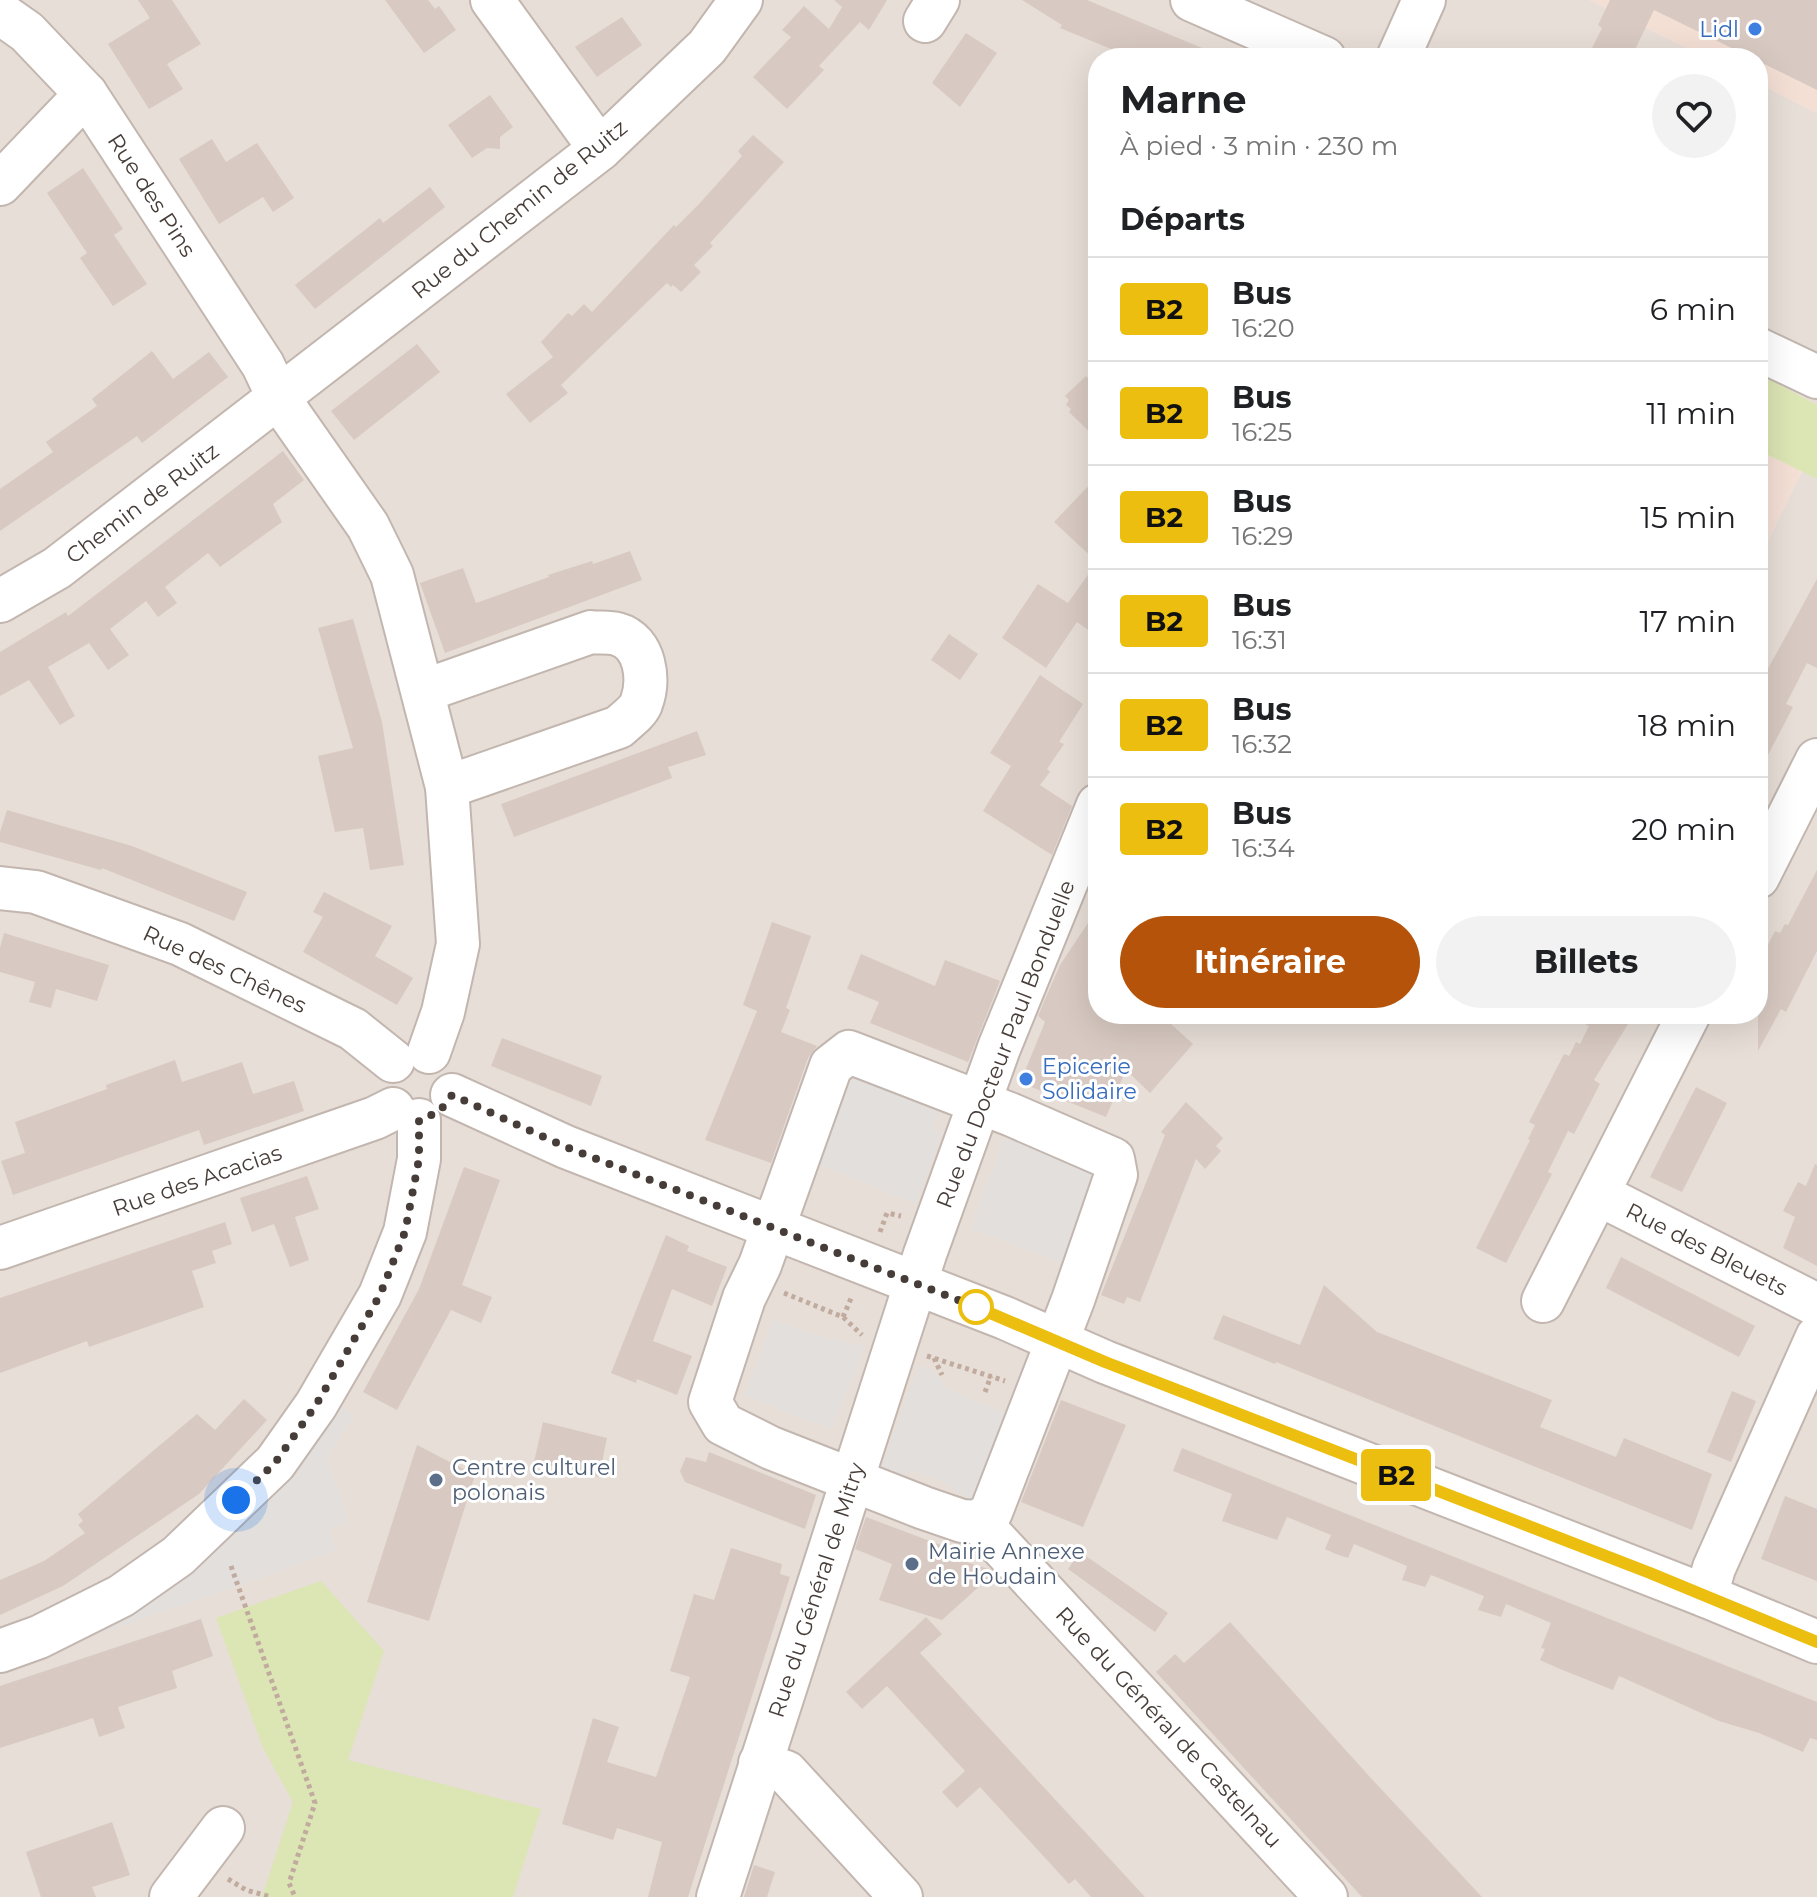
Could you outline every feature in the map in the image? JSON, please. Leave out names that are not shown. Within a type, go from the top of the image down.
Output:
[{"type":"street","points":[[492,0],[600,149]]},
{"type":"street","name":"Rue du Chemin de Ruitz","points":[[279,399],[600,149],[707,47],[741,0]]},
{"type":"street","points":[[1192,0],[1301,48]]},
{"type":"street","points":[[1402,48],[1424,0]]},
{"type":"street","name":"Rue des Pins","points":[[0,13],[27,32],[86,94],[263,365],[279,399],[368,526],[392,575],[447,787],[458,944],[443,1012],[411,1057]]},
{"type":"street","points":[[0,184],[86,94]]},
{"type":"street","points":[[1768,354],[1817,377]]},
{"type":"street","name":"Chemin de Ruitz","points":[[0,601],[57,568],[279,399]]},
{"type":"street","points":[[423,691],[591,632],[619,634],[637,649],[644,661],[647,682],[640,708],[619,727],[447,787]]},
{"type":"street","points":[[1768,857],[1817,760]]},
{"type":"street","name":"Rue du Docteur Paul Bonduelle","points":[[916,1284],[979,1103],[1088,830]]},
{"type":"street","name":"Rue des Chênes","points":[[0,888],[36,892],[180,944],[411,1057]]},
{"type":"street","points":[[1543,1301],[1684,1024]]},
{"type":"street","points":[[849,1052],[1113,1159],[1116,1175],[1084,1271],[991,1512],[979,1522],[962,1521],[771,1448],[723,1424],[710,1402],[774,1227],[831,1066],[849,1052]]},
{"type":"street","points":[[0,1651],[39,1637],[121,1596],[178,1556],[275,1463],[316,1405],[380,1295],[405,1232],[419,1159],[406,1114],[386,1098],[383,1086],[385,1072],[411,1057],[437,1056],[449,1068],[452,1095],[439,1112],[406,1114]]},
{"type":"street","points":[[452,1095],[566,1147],[1817,1642]]},
{"type":"street","name":"Rue des Acacias","points":[[0,1248],[375,1118],[406,1114]]},
{"type":"street","name":"Rue des Bleuets","points":[[1598,1194],[1817,1305]]},
{"type":"street","name":"Rue du Général de Mitry","points":[[718,1897],[852,1479],[913,1354],[916,1284]]},
{"type":"street","points":[[1706,1596],[1714,1568],[1817,1337]]},
{"type":"street","name":"Rue du Général de Castelnau","points":[[979,1522],[1326,1897]]},
{"type":"street","points":[[760,1763],[786,1772],[901,1897]]},
{"type":"street","points":[[171,1897],[211,1844]]},
{"type":"path","points":[[749,1290],[843,1317],[871,1343],[1036,1391]]},
{"type":"path","points":[[913,1354],[942,1375]]},
{"type":"path","points":[[985,1392],[991,1376]]},
{"type":"path","points":[[231,1566],[315,1803],[289,1883],[295,1897]]},
{"type":"path","points":[[211,1844],[246,1890],[271,1897]]},
{"type":"shaded area","points":[[0,0],[1590,0],[1687,48],[1088,48],[1088,1024],[1768,1024],[1768,541],[1802,471],[1817,479],[1817,1897],[0,1897]]},
{"type":"shaded area","name":"Lidl","points":[[1590,0],[1817,0],[1817,113],[1768,88],[1768,48],[1687,48]]},
{"type":"shaded area","points":[[1768,88],[1817,113],[1817,405],[1768,378]]},
{"type":"shaded area","points":[[1768,455],[1802,471],[1768,541]]},
{"type":"shaded area","points":[[831,1066],[947,1091],[932,1129],[942,1133],[916,1204],[801,1157]]},
{"type":"shaded area","points":[[1012,1115],[1113,1159],[1084,1271],[971,1229]]},
{"type":"shaded area","points":[[773,1321],[824,1338],[865,1346],[831,1429],[745,1396]]},
{"type":"shaded area","points":[[919,1365],[930,1369],[948,1389],[1013,1417],[976,1504],[937,1478],[917,1472],[889,1474],[880,1470]]},
{"type":"shaded area","points":[[337,1404],[355,1415],[326,1458],[349,1521],[329,1529],[336,1551],[45,1653]]},
{"type":"green space","points":[[1768,378],[1817,405],[1817,479],[1768,455]]},
{"type":"green space","points":[[321,1581],[384,1651],[348,1760],[541,1809],[513,1897],[262,1897],[293,1802],[263,1748],[216,1618]]},
{"type":"building","points":[[138,0],[172,0],[201,44],[167,64],[183,89],[149,109],[108,44],[150,18]]},
{"type":"building","points":[[385,0],[428,0],[435,9],[439,6],[456,30],[424,53]]},
{"type":"building","points":[[834,0],[887,0],[869,30],[860,22],[819,66],[824,70],[787,109],[753,77],[791,37],[782,30],[804,6],[829,29],[842,7]]},
{"type":"building","points":[[1022,0],[1087,0],[1202,48],[1109,48],[1060,28],[1062,25]]},
{"type":"building","name":"Lidl","points":[[1610,0],[1817,0],[1817,90],[1768,66],[1768,48],[1732,48],[1654,10],[1636,48],[1592,48],[1602,28],[1598,25]]},
{"type":"building","points":[[622,17],[642,45],[597,77],[575,47]]},
{"type":"building","points":[[966,33],[997,53],[960,107],[932,83]]},
{"type":"building","points":[[490,95],[513,127],[500,137],[500,149],[487,148],[472,158],[448,125]]},
{"type":"building","points":[[753,135],[784,162],[710,243],[713,246],[694,265],[701,272],[681,292],[667,283],[561,385],[568,393],[530,423],[506,394],[553,357],[541,342],[568,313],[572,316],[584,304],[592,312],[674,225],[676,227],[700,203],[742,156],[738,151]]},
{"type":"building","points":[[212,139],[226,162],[257,143],[294,198],[273,212],[263,197],[219,224],[179,159]]},
{"type":"building","points":[[83,168],[123,229],[114,235],[147,284],[113,306],[80,258],[87,253],[47,193]]},
{"type":"building","points":[[430,187],[445,207],[315,309],[295,285],[380,218],[383,223]]},
{"type":"building","points":[[417,344],[440,372],[354,440],[331,411]]},
{"type":"building","points":[[152,351],[173,379],[209,352],[228,377],[142,443],[137,436],[0,531],[0,489],[53,452],[46,442],[97,406],[92,399]]},
{"type":"building","points":[[1086,376],[1088,378],[1088,430],[1069,412],[1071,409],[1066,405],[1069,400],[1065,396]]},
{"type":"building","points":[[283,451],[304,480],[273,504],[282,522],[220,567],[208,553],[165,587],[177,603],[158,617],[146,601],[110,629],[129,655],[108,670],[89,643],[48,667],[75,716],[60,725],[29,680],[0,696],[0,652],[66,612],[68,616]]},
{"type":"building","points":[[1088,486],[1088,554],[1054,522]]},
{"type":"building","points":[[630,551],[642,580],[445,653],[420,583],[463,568],[476,603],[548,575]]},
{"type":"building","points":[[1088,575],[1088,630],[1077,622],[1046,668],[1002,638],[1038,584],[1068,603]]},
{"type":"building","points":[[1817,579],[1817,668],[1807,663],[1786,704],[1793,707],[1768,755],[1768,669]]},
{"type":"building","points":[[353,619],[382,722],[404,865],[370,870],[363,828],[335,832],[318,756],[353,748],[318,628]]},
{"type":"building","points":[[949,634],[978,654],[960,680],[931,660]]},
{"type":"building","points":[[1040,675],[1083,704],[1059,742],[1064,744],[1040,785],[1072,806],[1052,855],[983,811],[1011,766],[990,753]]},
{"type":"building","points":[[697,731],[706,755],[668,767],[672,778],[514,837],[501,804]]},
{"type":"building","points":[[7,810],[132,846],[247,892],[234,921],[102,868],[0,842]]},
{"type":"building","points":[[1817,870],[1817,951],[1786,1012],[1781,1009],[1758,1051],[1758,1024],[1768,1024],[1768,945],[1775,931],[1780,933],[1785,924],[1788,925]]},
{"type":"building","points":[[324,892],[392,926],[375,956],[413,978],[397,1005],[303,952],[323,917],[313,912]]},
{"type":"building","points":[[772,922],[811,936],[781,1032],[817,1046],[808,1058],[771,1163],[705,1140],[757,1011],[743,1005]]},
{"type":"building","points":[[1088,923],[1088,1024],[1171,1024],[1193,1044],[1150,1093],[1126,1070],[1106,1117],[1029,1086],[1034,1074],[1025,1071],[1045,1022],[1038,1016],[1060,965]]},
{"type":"building","points":[[4,933],[109,965],[97,1001],[56,989],[51,1008],[29,1002],[35,982],[0,972],[0,948]]},
{"type":"building","points":[[861,954],[935,986],[945,960],[1000,981],[968,1062],[870,1023],[879,1002],[847,989]]},
{"type":"building","points":[[1585,1024],[1628,1024],[1594,1080],[1600,1084],[1574,1134],[1568,1131],[1548,1172],[1552,1174],[1506,1263],[1476,1248],[1530,1140],[1535,1125],[1529,1122],[1564,1054],[1569,1056],[1576,1042],[1580,1044],[1589,1026]]},
{"type":"building","points":[[502,1038],[602,1076],[591,1106],[491,1066]]},
{"type":"building","points":[[175,1060],[182,1082],[242,1062],[253,1094],[294,1081],[304,1111],[204,1145],[199,1130],[13,1195],[1,1161],[25,1153],[15,1122],[107,1089],[106,1085]]},
{"type":"building","points":[[1696,1087],[1727,1103],[1682,1192],[1650,1177]]},
{"type":"building","points":[[1186,1102],[1223,1138],[1216,1146],[1221,1151],[1205,1169],[1196,1159],[1140,1302],[1127,1297],[1124,1304],[1101,1295],[1165,1135],[1161,1132]]},
{"type":"building","points":[[1815,1164],[1817,1266],[1783,1248],[1795,1217],[1783,1211],[1798,1182],[1806,1186]]},
{"type":"building","points":[[464,1167],[500,1180],[462,1285],[492,1297],[481,1323],[451,1310],[397,1410],[363,1392],[419,1289]]},
{"type":"building","points":[[307,1176],[319,1209],[295,1217],[309,1260],[290,1267],[274,1224],[252,1232],[240,1198]]},
{"type":"building","points":[[225,1222],[232,1244],[212,1251],[216,1263],[192,1271],[204,1307],[89,1347],[87,1341],[0,1373],[0,1298]]},
{"type":"building","points":[[666,1235],[689,1246],[687,1251],[727,1267],[712,1306],[672,1289],[653,1341],[692,1356],[677,1395],[637,1379],[636,1383],[611,1373]]},
{"type":"building","points":[[1621,1257],[1755,1326],[1739,1357],[1606,1288]]},
{"type":"building","points":[[1324,1285],[1377,1332],[1552,1400],[1540,1427],[1616,1457],[1624,1438],[1712,1474],[1692,1530],[1213,1339],[1223,1315],[1300,1345]]},
{"type":"building","points":[[1732,1391],[1756,1401],[1731,1462],[1707,1452]]},
{"type":"building","points":[[244,1399],[267,1420],[199,1494],[63,1586],[0,1615],[0,1580],[44,1561],[85,1533],[78,1525],[83,1521],[78,1514],[197,1414],[215,1430]]},
{"type":"building","points":[[1061,1400],[1126,1425],[1083,1527],[1021,1502]]},
{"type":"building","points":[[543,1422],[607,1438],[599,1477],[534,1462]]},
{"type":"building","points":[[417,1445],[475,1475],[429,1621],[367,1602]]},
{"type":"building","points":[[1182,1448],[1817,1702],[1817,1740],[1810,1738],[1803,1752],[1759,1733],[1719,1721],[1619,1676],[1613,1690],[1560,1669],[1540,1660],[1545,1649],[1541,1648],[1551,1623],[1506,1604],[1501,1617],[1478,1610],[1484,1596],[1431,1575],[1425,1587],[1402,1580],[1407,1566],[1354,1544],[1348,1558],[1336,1554],[1325,1549],[1331,1535],[1287,1517],[1277,1540],[1222,1521],[1232,1494],[1173,1471]]},
{"type":"building","points":[[709,1452],[816,1495],[805,1529],[685,1482],[680,1471],[686,1457],[706,1462]]},
{"type":"building","points":[[1785,1496],[1817,1509],[1817,1581],[1761,1559]]},
{"type":"building","name":"Mairie Annexe de Houdain","points":[[866,1517],[954,1550],[951,1557],[994,1573],[942,1620],[879,1600],[892,1564],[855,1549]]},
{"type":"building","points":[[731,1548],[782,1564],[780,1574],[790,1577],[688,1897],[648,1897],[662,1842],[617,1828],[613,1840],[562,1824],[593,1718],[619,1727],[607,1762],[656,1777],[690,1677],[670,1671],[694,1594],[714,1600]]},
{"type":"building","points":[[1080,1552],[1168,1613],[1155,1632],[1068,1569]]},
{"type":"building","points":[[926,1617],[942,1634],[920,1653],[1145,1897],[1091,1897],[1075,1879],[1069,1884],[980,1787],[957,1808],[942,1792],[965,1771],[887,1686],[862,1709],[846,1692]]},
{"type":"building","points":[[201,1619],[213,1656],[172,1671],[177,1688],[118,1707],[125,1728],[99,1737],[93,1718],[0,1748],[0,1686]]},
{"type":"building","points":[[1230,1622],[1482,1897],[1362,1897],[1156,1672],[1175,1654],[1184,1663]]},
{"type":"building","points":[[112,1822],[130,1875],[92,1887],[96,1897],[41,1897],[26,1852]]},
{"type":"building","points":[[754,1865],[775,1872],[767,1897],[744,1897]]},
{"type":"bus line","name":"B2","points":[[976,1307],[1105,1362],[1650,1573],[1817,1642]]},
{"type":"place","name":"Lidl","points":[[1755,29]]},
{"type":"place","name":"Epicerie Solidaire","points":[[1026,1079]]},
{"type":"place","name":"Centre culturel polonais","points":[[436,1480]]},
{"type":"place","name":"Mairie Annexe de Houdain","points":[[912,1564]]},
{"type":"route","points":[[236,1500],[275,1463],[316,1405],[380,1295],[405,1232],[419,1159],[419,1120],[439,1112],[452,1095],[566,1147],[976,1307]]}]
